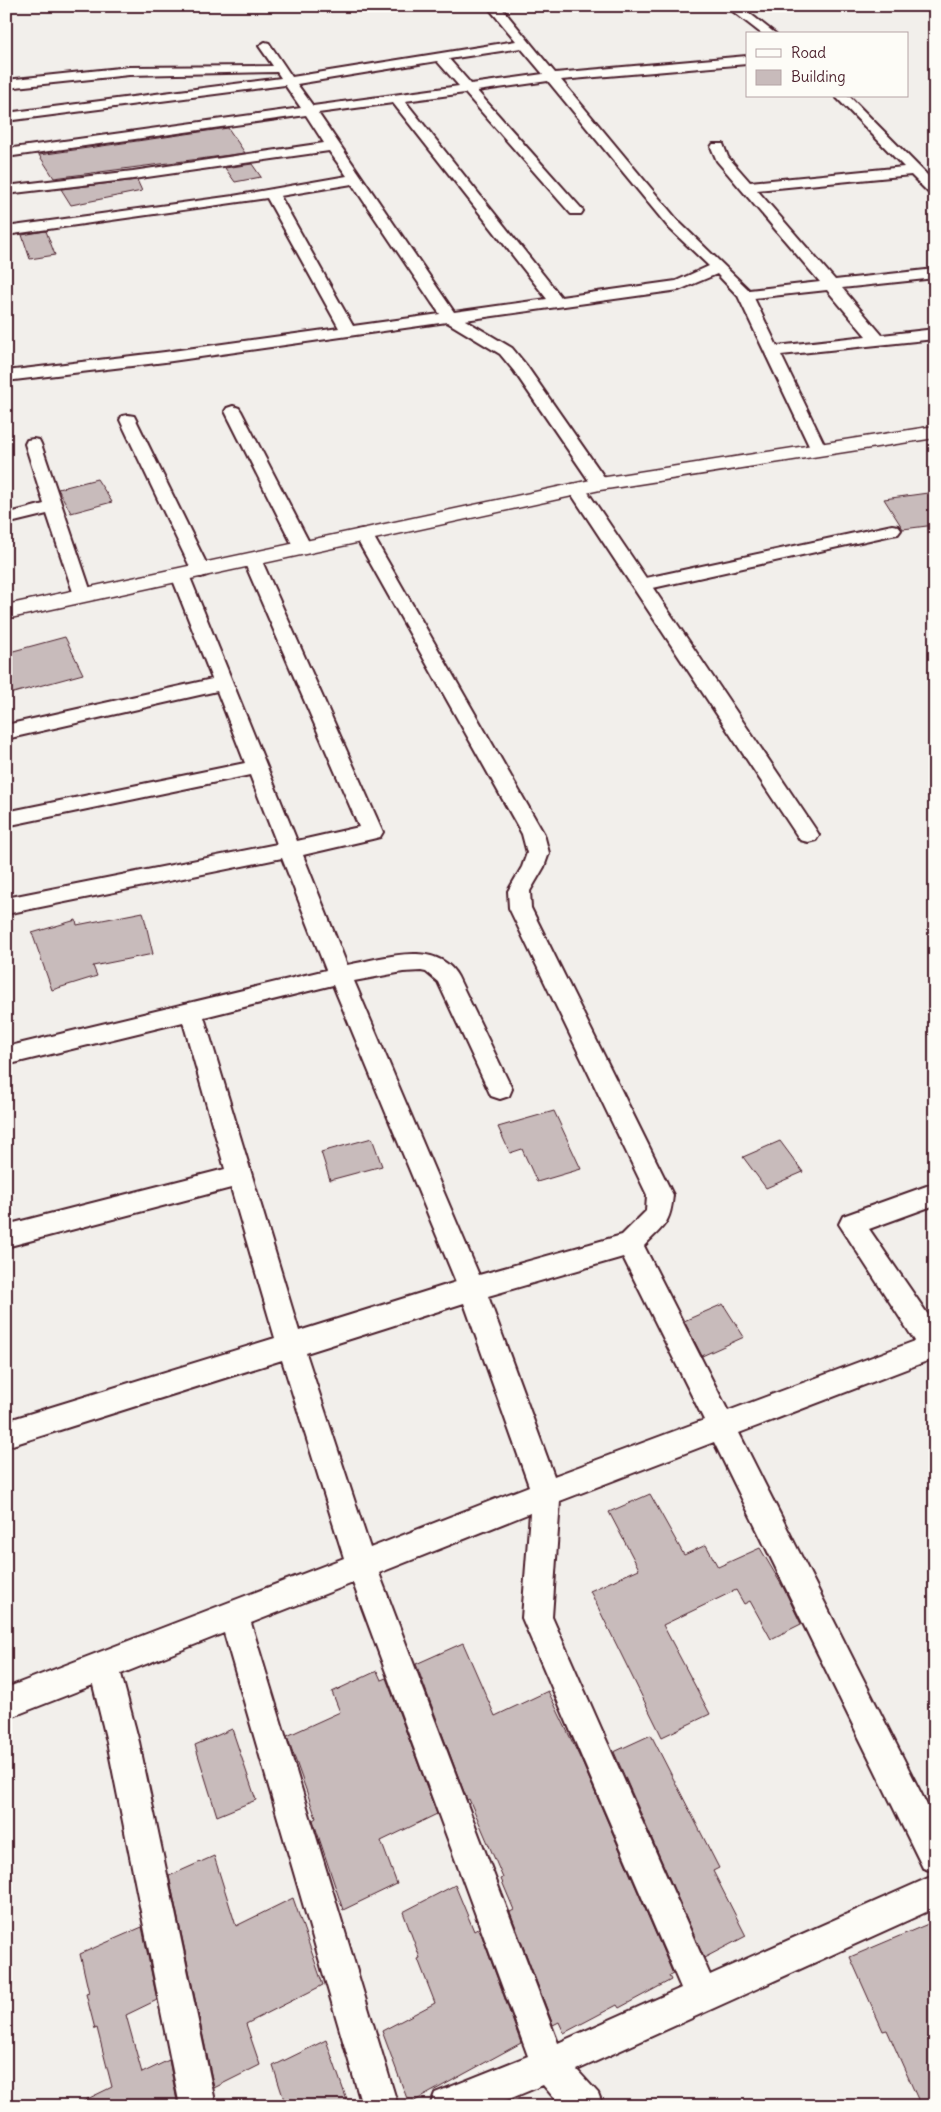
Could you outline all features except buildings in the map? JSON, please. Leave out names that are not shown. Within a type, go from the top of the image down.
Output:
[{"type":"street","points":[[493,6],[522,44],[674,225],[736,284],[745,295],[819,450]]},
{"type":"street","points":[[732,6],[767,32]]},
{"type":"street","points":[[6,117],[26,124],[285,75],[440,57],[522,44]]},
{"type":"street","points":[[265,46],[450,317],[506,351],[520,368],[600,484]]},
{"type":"street","points":[[440,57],[576,210]]},
{"type":"street","points":[[6,153],[551,77],[746,60]]},
{"type":"street","points":[[6,84],[129,71],[285,75]]},
{"type":"street","points":[[843,98],[935,191]]},
{"type":"street","points":[[398,99],[557,302]]},
{"type":"street","points":[[12,102],[26,124],[35,150]]},
{"type":"street","points":[[6,190],[133,175],[333,146]]},
{"type":"street","points":[[718,147],[722,158],[877,340]]},
{"type":"street","points":[[747,187],[915,170]]},
{"type":"street","points":[[6,231],[272,194],[355,179]]},
{"type":"street","points":[[272,194],[348,331]]},
{"type":"street","points":[[6,376],[165,357],[679,284],[718,268]]},
{"type":"street","points":[[745,295],[935,273]]},
{"type":"street","points":[[771,351],[935,334]]},
{"type":"street","points":[[233,411],[303,548]]},
{"type":"street","points":[[128,420],[190,573],[223,683],[340,975],[472,1289],[546,1493],[537,1618],[702,1996]]},
{"type":"street","points":[[6,612],[600,484],[935,432]]},
{"type":"street","points":[[32,444],[83,595]]},
{"type":"street","points":[[577,489],[808,835]]},
{"type":"street","points":[[6,519],[53,508]]},
{"type":"street","points":[[641,585],[892,530]]},
{"type":"street","points":[[6,1434],[290,1344],[630,1244],[658,1215],[660,1195],[520,908],[519,891],[533,867],[538,853],[533,834],[363,534]]},
{"type":"street","points":[[6,906],[372,832],[252,559]]},
{"type":"street","points":[[6,732],[223,683]]},
{"type":"street","points":[[6,819],[257,767]]},
{"type":"street","points":[[6,1056],[340,975],[403,963],[421,962],[434,966],[447,977],[500,1089]]},
{"type":"street","points":[[191,1011],[290,1344],[361,1565],[549,2064],[585,2106]]},
{"type":"street","points":[[6,1236],[239,1176]]},
{"type":"street","points":[[6,1704],[546,1493],[934,1346],[852,1224],[935,1194]]},
{"type":"street","points":[[630,1244],[935,1856]]},
{"type":"street","points":[[234,1615],[380,2106]]},
{"type":"street","points":[[104,1666],[123,1742],[198,2106]]},
{"type":"street","points":[[448,2106],[549,2064],[935,1891]]}]
